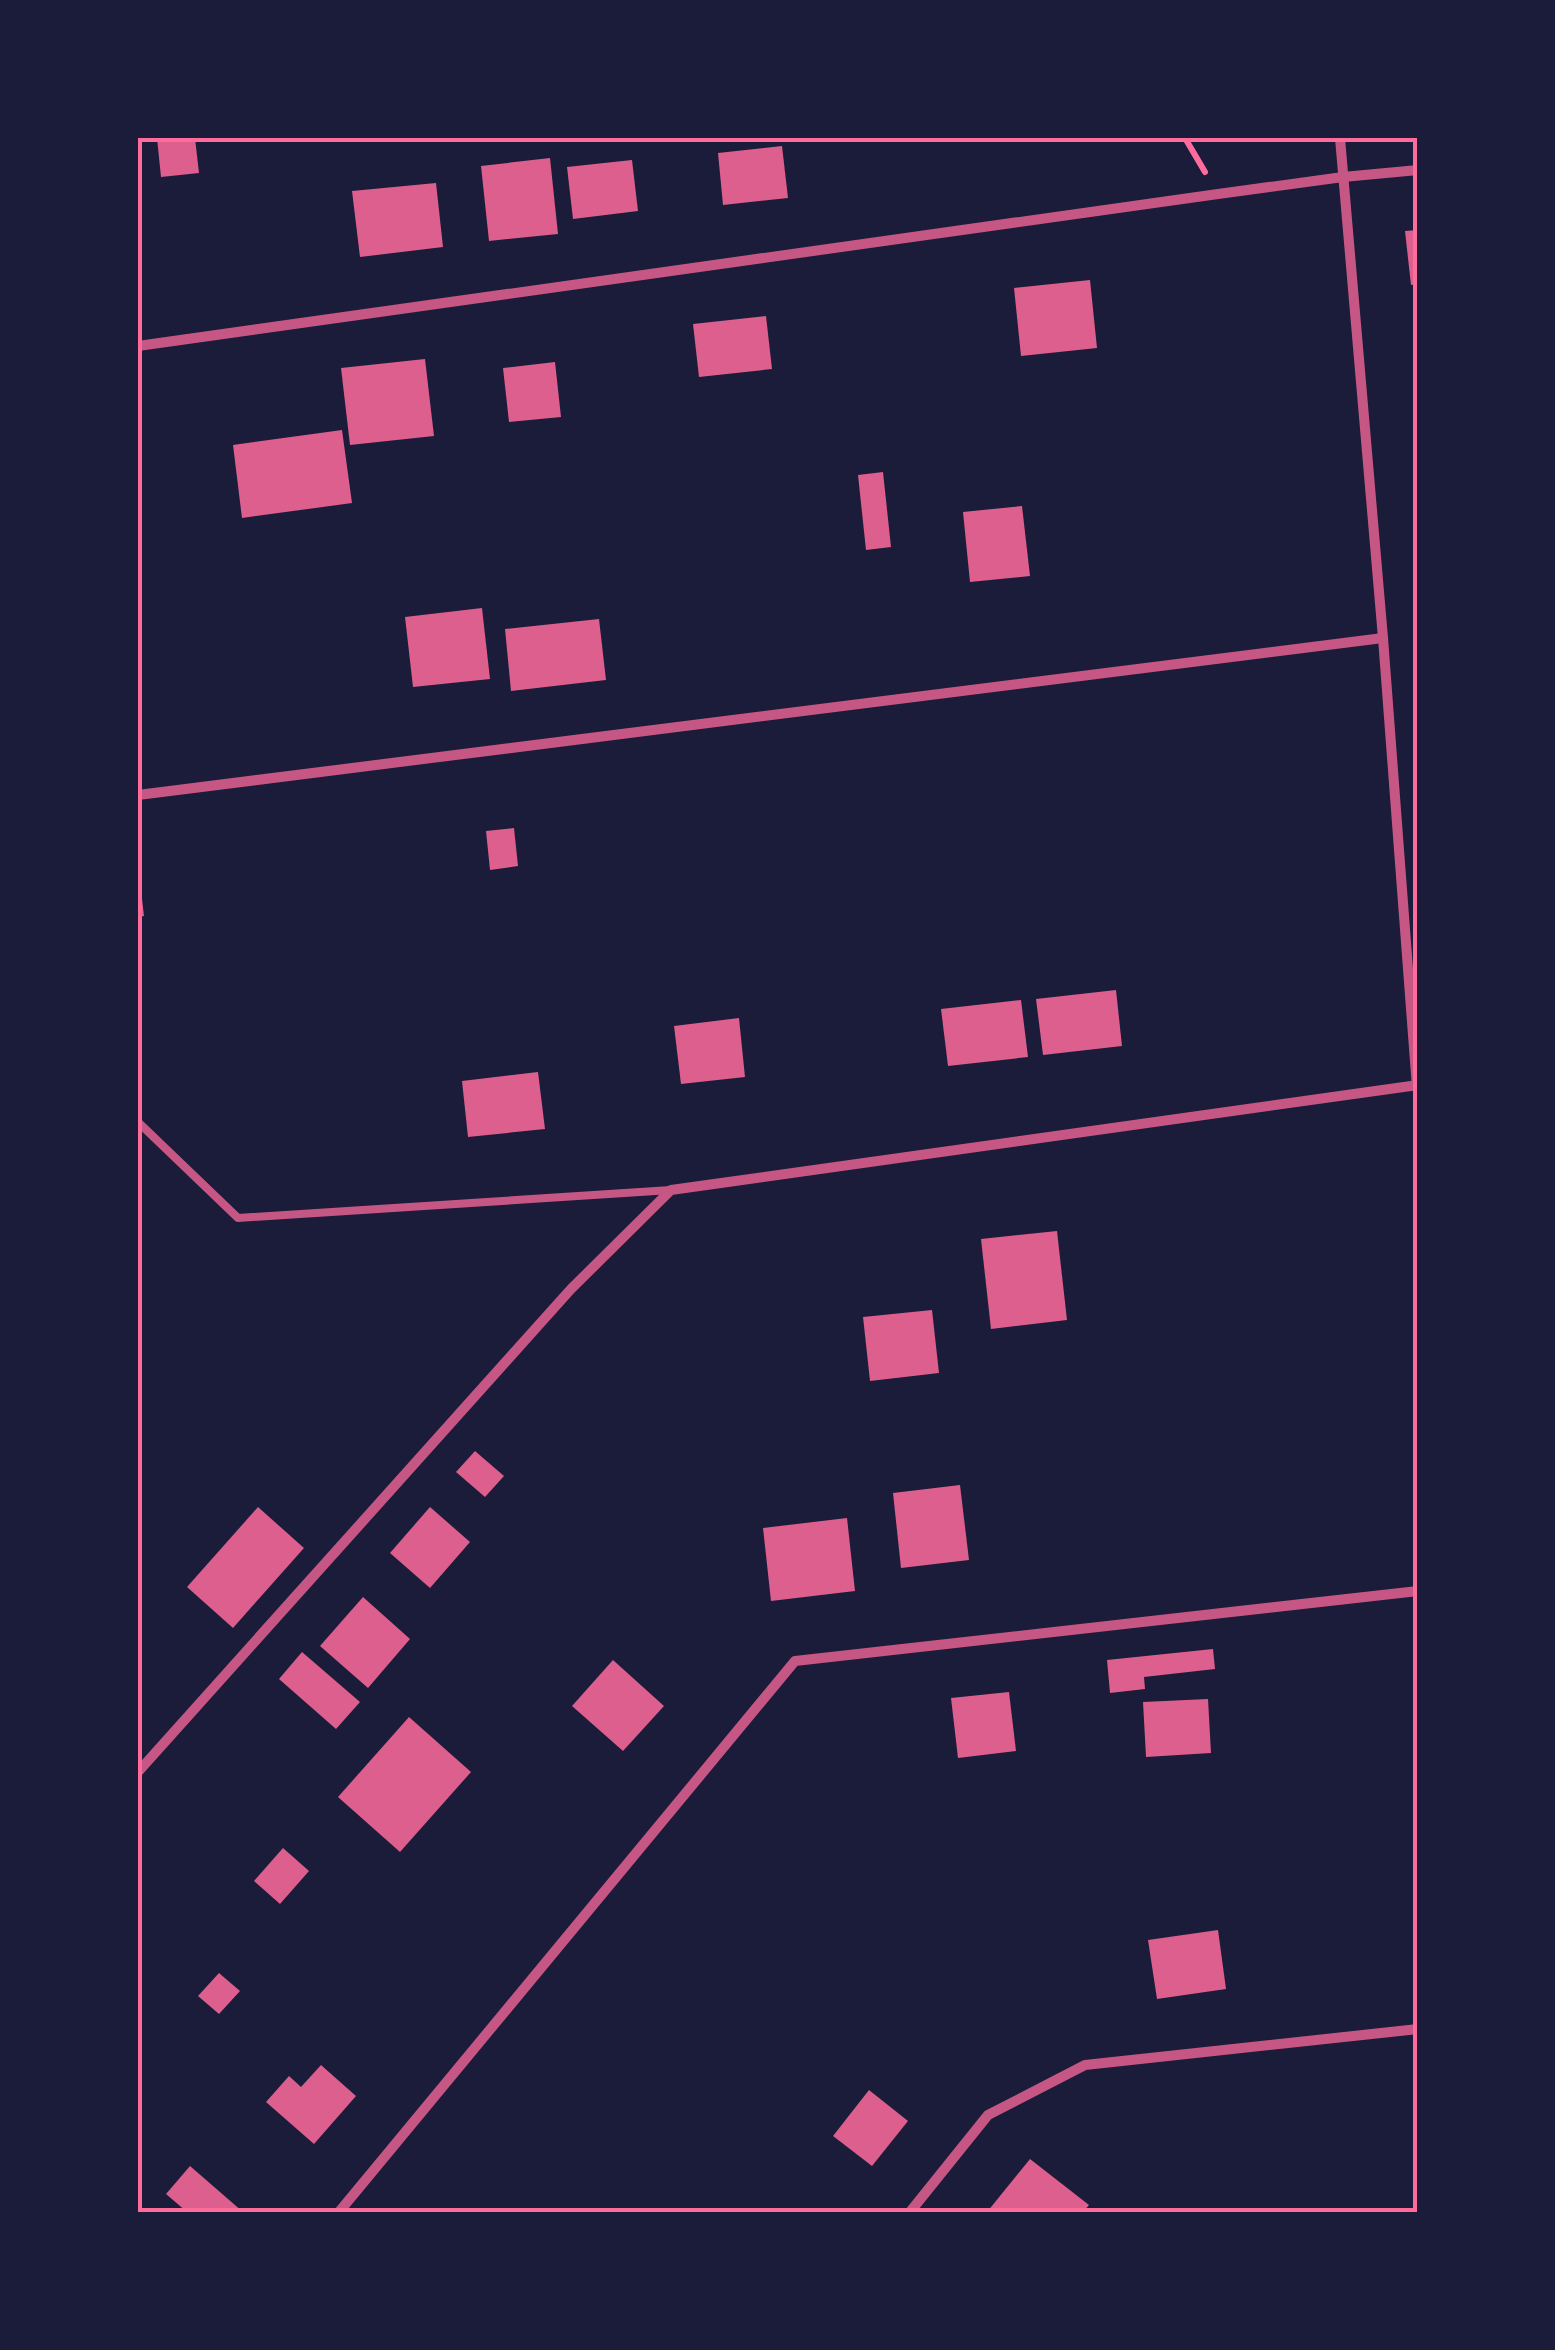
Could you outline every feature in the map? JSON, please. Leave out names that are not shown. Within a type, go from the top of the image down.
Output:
[{"type":"street","points":[[138,1772],[571,1288],[671,1190],[1417,1087],[1340,138]]},
{"type":"street","points":[[138,346],[1218,194],[1418,170]]},
{"type":"street","points":[[138,796],[1382,638]]},
{"type":"street","points":[[338,2212],[794,1661],[1418,1591]]},
{"type":"street","points":[[910,2212],[988,2115],[1085,2065],[1418,2028]]},
{"type":"lane","points":[[138,1122],[238,1218],[671,1190]]},
{"type":"path","points":[[1186,138],[1218,194]]},
{"type":"building","points":[[157,138],[195,138],[199,173],[161,177]]},
{"type":"building","points":[[782,146],[788,198],[723,205],[718,153]]},
{"type":"building","points":[[550,158],[558,234],[489,241],[481,166]]},
{"type":"building","points":[[632,160],[638,211],[573,219],[567,167]]},
{"type":"building","points":[[436,183],[443,247],[360,257],[352,191]]},
{"type":"building","points":[[1418,230],[1418,284],[1411,285],[1405,231]]},
{"type":"building","points":[[1090,280],[1097,348],[1021,356],[1014,288]]},
{"type":"building","points":[[766,316],[772,369],[699,377],[693,324]]},
{"type":"building","points":[[425,359],[434,436],[350,445],[341,368]]},
{"type":"building","points":[[555,362],[561,417],[509,422],[503,368]]},
{"type":"building","points":[[342,430],[352,503],[242,518],[233,445]]},
{"type":"building","points":[[883,472],[891,547],[866,550],[858,475]]},
{"type":"building","points":[[1022,506],[1030,576],[970,582],[963,512]]},
{"type":"building","points":[[482,608],[490,679],[413,687],[405,617]]},
{"type":"building","points":[[599,619],[606,680],[511,691],[505,629]]},
{"type":"building","points":[[514,828],[518,866],[490,870],[486,831]]},
{"type":"building","points":[[138,882],[144,916],[138,917]]},
{"type":"building","points":[[1116,990],[1122,1046],[1043,1055],[1036,999]]},
{"type":"building","points":[[1021,1000],[1028,1057],[948,1066],[941,1009]]},
{"type":"building","points":[[739,1018],[745,1077],[681,1084],[674,1026]]},
{"type":"building","points":[[538,1072],[545,1129],[468,1137],[462,1081]]},
{"type":"building","points":[[1057,1231],[1067,1320],[991,1329],[981,1239]]},
{"type":"building","points":[[932,1310],[939,1373],[870,1381],[863,1317]]},
{"type":"building","points":[[475,1451],[504,1476],[485,1497],[456,1472]]},
{"type":"building","points":[[960,1485],[969,1560],[901,1568],[893,1493]]},
{"type":"building","points":[[258,1507],[304,1548],[233,1628],[187,1587]]},
{"type":"building","points":[[430,1507],[470,1542],[430,1588],[390,1553]]},
{"type":"building","points":[[847,1518],[855,1591],[771,1601],[763,1528]]},
{"type":"building","points":[[363,1597],[410,1639],[368,1688],[320,1646]]},
{"type":"building","points":[[1213,1649],[1215,1669],[1144,1677],[1145,1689],[1110,1693],[1107,1660]]},
{"type":"building","points":[[302,1652],[360,1702],[336,1729],[279,1679]]},
{"type":"building","points":[[613,1660],[664,1706],[623,1751],[572,1706]]},
{"type":"building","points":[[1009,1692],[1016,1751],[958,1758],[951,1698]]},
{"type":"building","points":[[1208,1699],[1211,1753],[1146,1757],[1143,1702]]},
{"type":"building","points":[[409,1717],[471,1772],[400,1852],[338,1797]]},
{"type":"building","points":[[283,1848],[309,1871],[280,1904],[254,1881]]},
{"type":"building","points":[[1218,1930],[1226,1989],[1157,1999],[1148,1940]]},
{"type":"building","points":[[219,1973],[240,1991],[219,2014],[198,1996]]},
{"type":"building","points":[[321,2065],[356,2096],[314,2144],[266,2102],[289,2076],[301,2087]]},
{"type":"building","points":[[869,2090],[908,2121],[872,2166],[833,2136]]},
{"type":"building","points":[[1030,2159],[1089,2205],[1083,2212],[987,2212]]},
{"type":"building","points":[[190,2166],[243,2212],[187,2212],[166,2194]]}]
